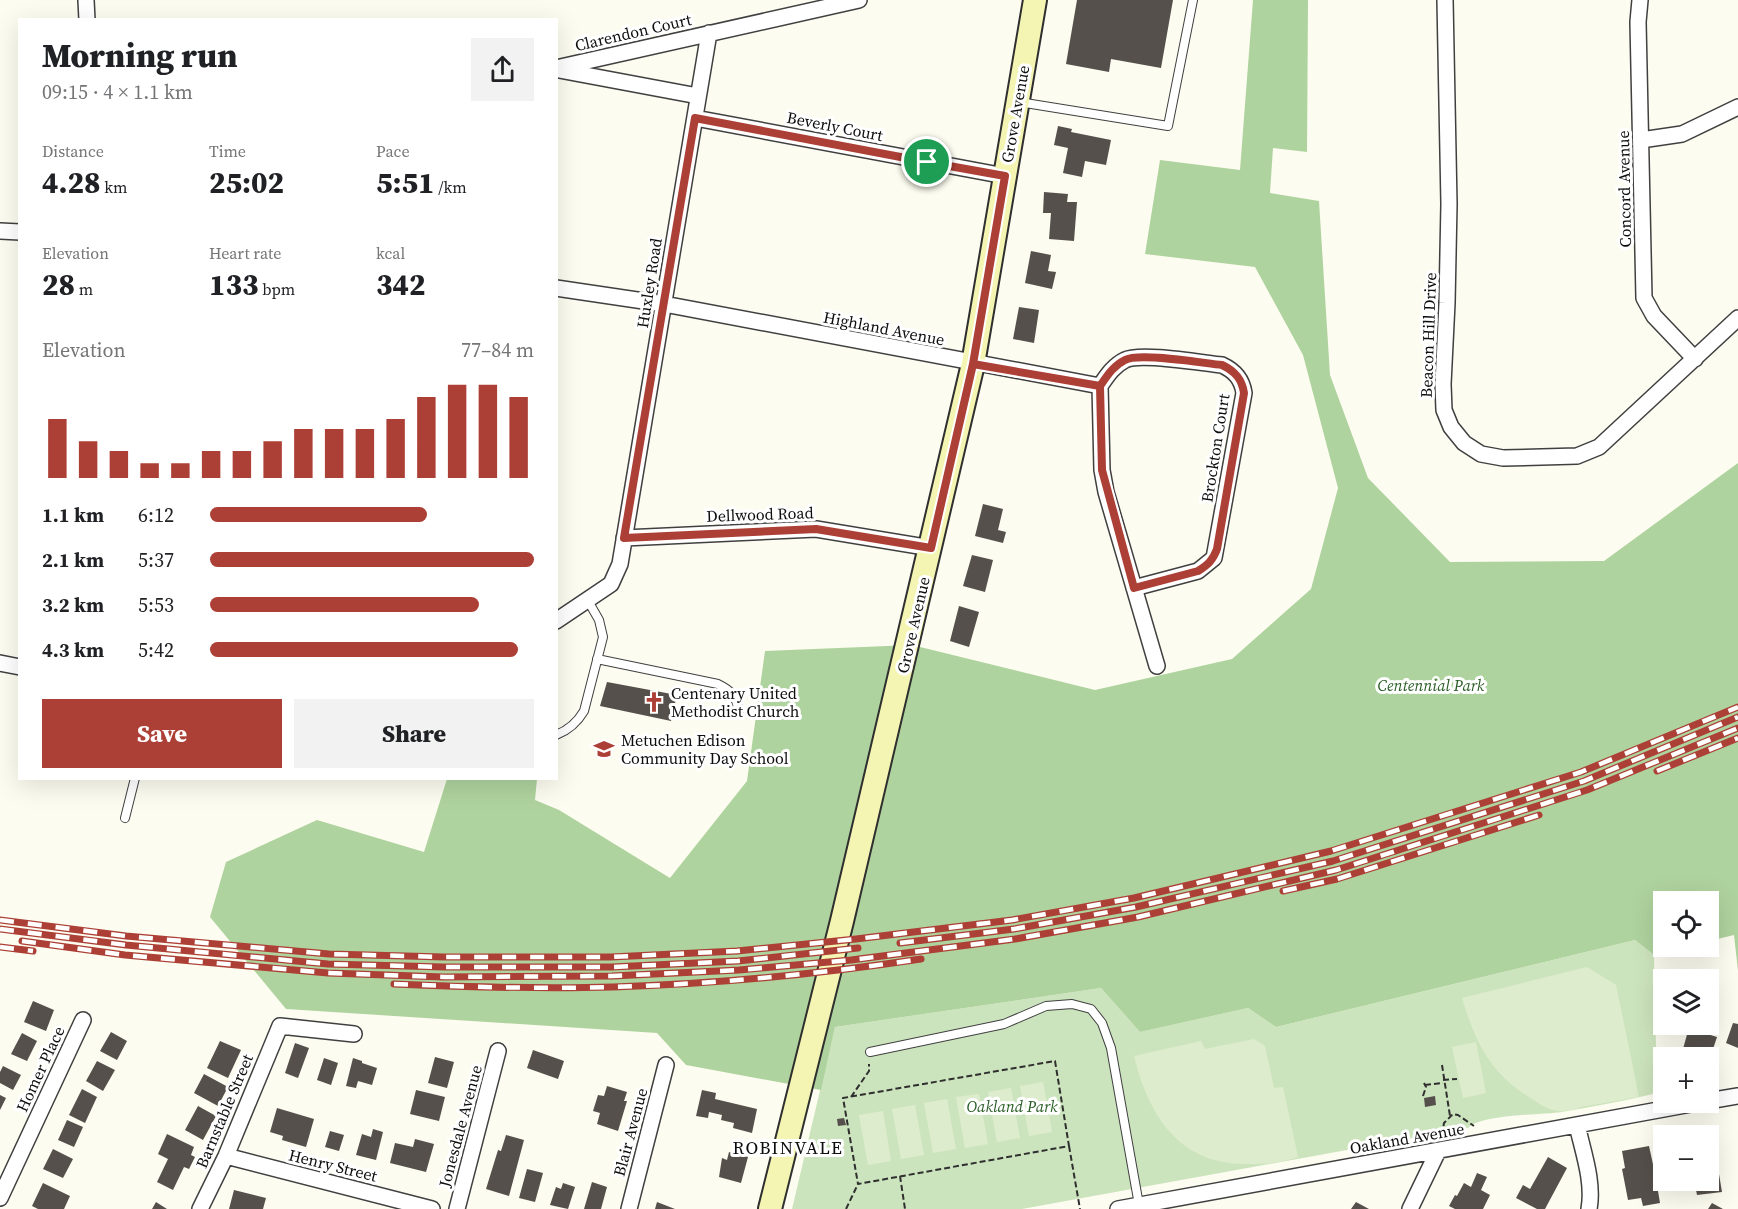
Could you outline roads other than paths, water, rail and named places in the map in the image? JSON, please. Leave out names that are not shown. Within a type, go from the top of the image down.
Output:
[{"type":"street","points":[[86,0],[87,18]]},
{"type":"street","name":"Clarendon Court","points":[[558,69],[859,0]]},
{"type":"street","name":"Grove Avenue","points":[[770,1209],[842,921],[973,364],[1035,0]]},
{"type":"street","name":"Beacon Hill Drive","points":[[1445,0],[1449,204],[1444,410],[1450,427],[1464,443],[1481,454],[1503,458],[1576,456],[1599,447],[1738,318]]},
{"type":"street","name":"Concord Avenue","points":[[1640,0],[1638,22],[1644,298],[1654,316],[1695,359]]},
{"type":"street","name":"Huxley Road","points":[[558,620],[611,584],[620,564],[709,33]]},
{"type":"street","points":[[558,69],[698,96]]},
{"type":"street","points":[[1641,140],[1682,134],[1738,107]]},
{"type":"street","name":"Beverly Court","points":[[695,118],[1005,176]]},
{"type":"street","points":[[0,231],[18,232]]},
{"type":"street","name":"Highland Avenue","points":[[558,288],[664,304],[973,364],[1100,386]]},
{"type":"street","name":"Brockton Court","points":[[1100,386],[1114,367],[1127,358],[1142,357],[1222,365],[1232,369],[1243,386],[1244,393],[1214,558],[1198,571],[1134,588]]},
{"type":"street","points":[[1100,386],[1102,470],[1157,666]]},
{"type":"street","name":"Dellwood Road","points":[[624,538],[816,529],[931,548]]},
{"type":"street","points":[[0,663],[18,667]]},
{"type":"street","name":"Homer Place","points":[[0,1198],[83,1020]]},
{"type":"street","name":"Barnstable Street","points":[[200,1209],[226,1156],[280,1026],[354,1034]]},
{"type":"street","name":"Jonesdale Avenue","points":[[457,1209],[498,1051]]},
{"type":"street","name":"Blair Avenue","points":[[629,1209],[666,1065]]},
{"type":"street","points":[[1719,1099],[1738,1096]]},
{"type":"street","name":"Oakland Avenue","points":[[1118,1209],[1148,1206],[1653,1111]]},
{"type":"street","points":[[1577,1125],[1589,1180],[1589,1209]]},
{"type":"street","points":[[1410,1209],[1438,1150]]},
{"type":"street","name":"Henry Street","points":[[226,1156],[432,1209]]},
{"type":"lane","points":[[1017,102],[1168,126],[1193,0]]},
{"type":"lane","points":[[558,734],[578,721],[584,711],[603,637],[599,621],[587,599]]},
{"type":"lane","points":[[597,659],[718,684],[731,690],[736,698],[739,712]]},
{"type":"lane","points":[[125,818],[134,780]]},
{"type":"lane","points":[[870,1052],[1004,1024],[1046,1006],[1072,1004],[1091,1009],[1102,1023],[1111,1048],[1148,1206]]},
{"type":"railway","points":[[0,920],[126,936],[329,954],[444,957],[611,957],[737,951],[1012,920],[1134,898],[1331,851],[1581,772],[1738,707]]},
{"type":"railway","points":[[900,943],[1014,929],[1136,907],[1333,861],[1584,781],[1738,717]]},
{"type":"railway","points":[[22,941],[125,955],[328,973],[444,977],[612,976],[739,970],[851,960],[1015,939],[1138,917],[1336,870],[1587,790],[1738,728]]},
{"type":"railway","points":[[1657,771],[1738,738]]},
{"type":"railway","points":[[1283,891],[1337,879],[1539,815]]},
{"type":"railway","points":[[0,929],[126,945],[328,964],[444,967],[612,967],[738,961],[858,948]]},
{"type":"railway","points":[[0,947],[33,951]]},
{"type":"railway","points":[[394,984],[531,988],[652,986],[767,978],[921,959]]},
{"type":"place","name":"Centenary United Methodist Church","points":[[654,702]]},
{"type":"place","name":"Metuchen Edison Community Day School","points":[[604,749]]},
{"type":"district","name":"ROBINVALE","points":[[788,1148]]},
{"type":"park label","name":"Centennial Park","points":[[1431,685]]},
{"type":"park label","name":"Oakland Park","points":[[1012,1106]]}]
